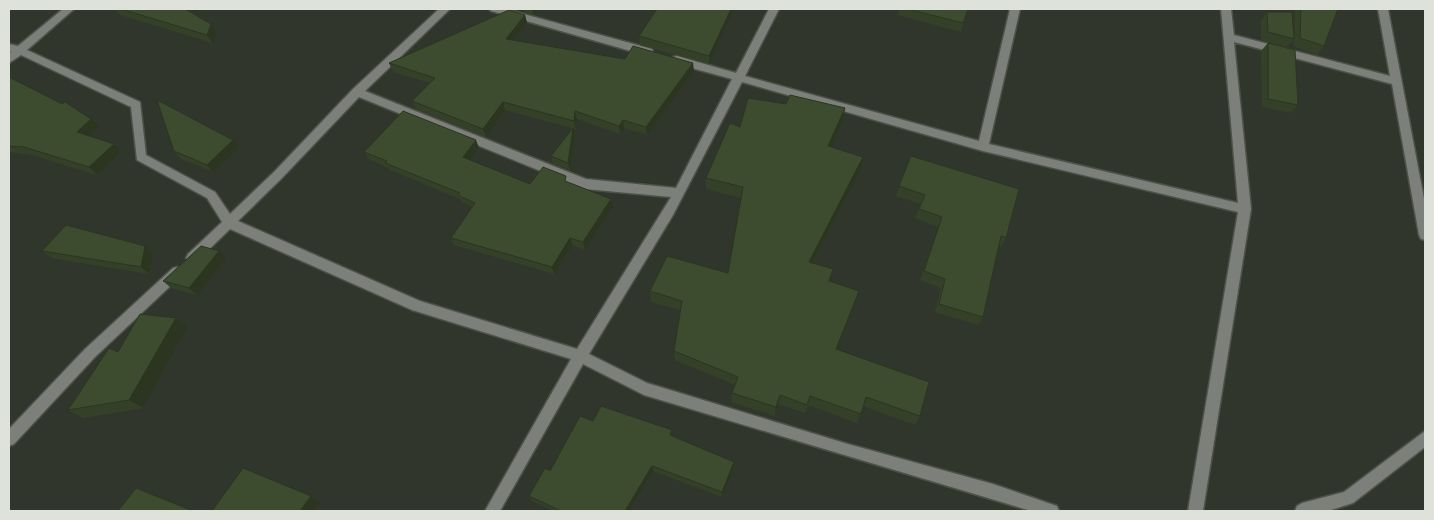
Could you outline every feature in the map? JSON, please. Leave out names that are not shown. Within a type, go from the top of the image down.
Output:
[{"type":"street","points":[[9,59],[14,49],[69,9]]},
{"type":"street","points":[[9,439],[90,353],[229,223],[357,92],[445,9]]},
{"type":"street","points":[[494,9],[737,76],[983,147],[1245,209]]},
{"type":"street","points":[[492,511],[580,356],[679,193],[737,76],[774,9]]},
{"type":"street","points":[[983,147],[1015,9]]},
{"type":"street","points":[[1195,511],[1245,209],[1226,9]]},
{"type":"street","points":[[1383,9],[1425,235]]},
{"type":"street","points":[[1229,36],[1395,80]]},
{"type":"street","points":[[14,49],[136,105],[141,157],[211,195],[229,223],[417,306],[580,356],[644,389],[848,451],[994,491],[1052,511]]},
{"type":"street","points":[[357,92],[585,184],[679,193]]},
{"type":"street","points":[[1302,511],[1348,498],[1425,438]]},
{"type":"building","points":[[121,9],[185,9],[211,24],[207,35]]},
{"type":"building","points":[[657,9],[731,9],[709,56],[639,36]]},
{"type":"building","points":[[908,9],[968,9],[963,23]]},
{"type":"building","points":[[1301,9],[1338,9],[1324,46],[1300,38]]},
{"type":"building","points":[[509,10],[525,15],[506,39],[625,59],[633,46],[693,63],[646,127],[623,120],[619,126],[575,111],[574,121],[503,102],[483,129],[412,101],[435,78],[389,63]]},
{"type":"building","points":[[1267,12],[1292,12],[1294,39],[1268,32]]},
{"type":"building","points":[[1268,43],[1295,50],[1298,105],[1268,99]]},
{"type":"building","points":[[9,77],[62,104],[65,102],[91,119],[77,132],[114,144],[89,167],[24,147],[9,146]]},
{"type":"building","points":[[790,95],[845,108],[828,146],[863,157],[809,262],[833,269],[829,281],[859,291],[836,349],[929,382],[920,416],[866,397],[861,414],[810,396],[807,405],[780,395],[776,407],[732,393],[738,377],[674,351],[682,301],[650,291],[667,256],[728,273],[743,187],[706,178],[730,123],[740,127],[748,98],[786,104]]},
{"type":"building","points":[[157,100],[233,140],[207,165],[174,151]]},
{"type":"building","points":[[403,111],[476,140],[463,157],[530,184],[543,167],[566,176],[565,181],[611,199],[583,242],[570,238],[552,267],[451,238],[475,203],[458,195],[460,193],[385,163],[387,161],[364,152]]},
{"type":"building","points":[[573,128],[568,163],[551,156]]},
{"type":"building","points":[[911,156],[1019,189],[1006,238],[1001,236],[983,317],[939,304],[945,279],[924,271],[942,217],[919,209],[925,195],[899,186]]},
{"type":"building","points":[[66,225],[145,246],[141,267],[42,251]]},
{"type":"building","points":[[201,246],[219,251],[189,288],[163,281]]},
{"type":"building","points":[[140,314],[176,318],[129,400],[68,410],[109,348],[118,352]]},
{"type":"building","points":[[601,406],[672,430],[670,435],[734,462],[722,492],[652,466],[625,511],[561,511],[529,496],[545,468],[550,471],[580,416],[593,421]]},
{"type":"building","points":[[243,468],[311,496],[300,511],[212,511]]},
{"type":"building","points":[[136,488],[193,511],[118,511]]}]
